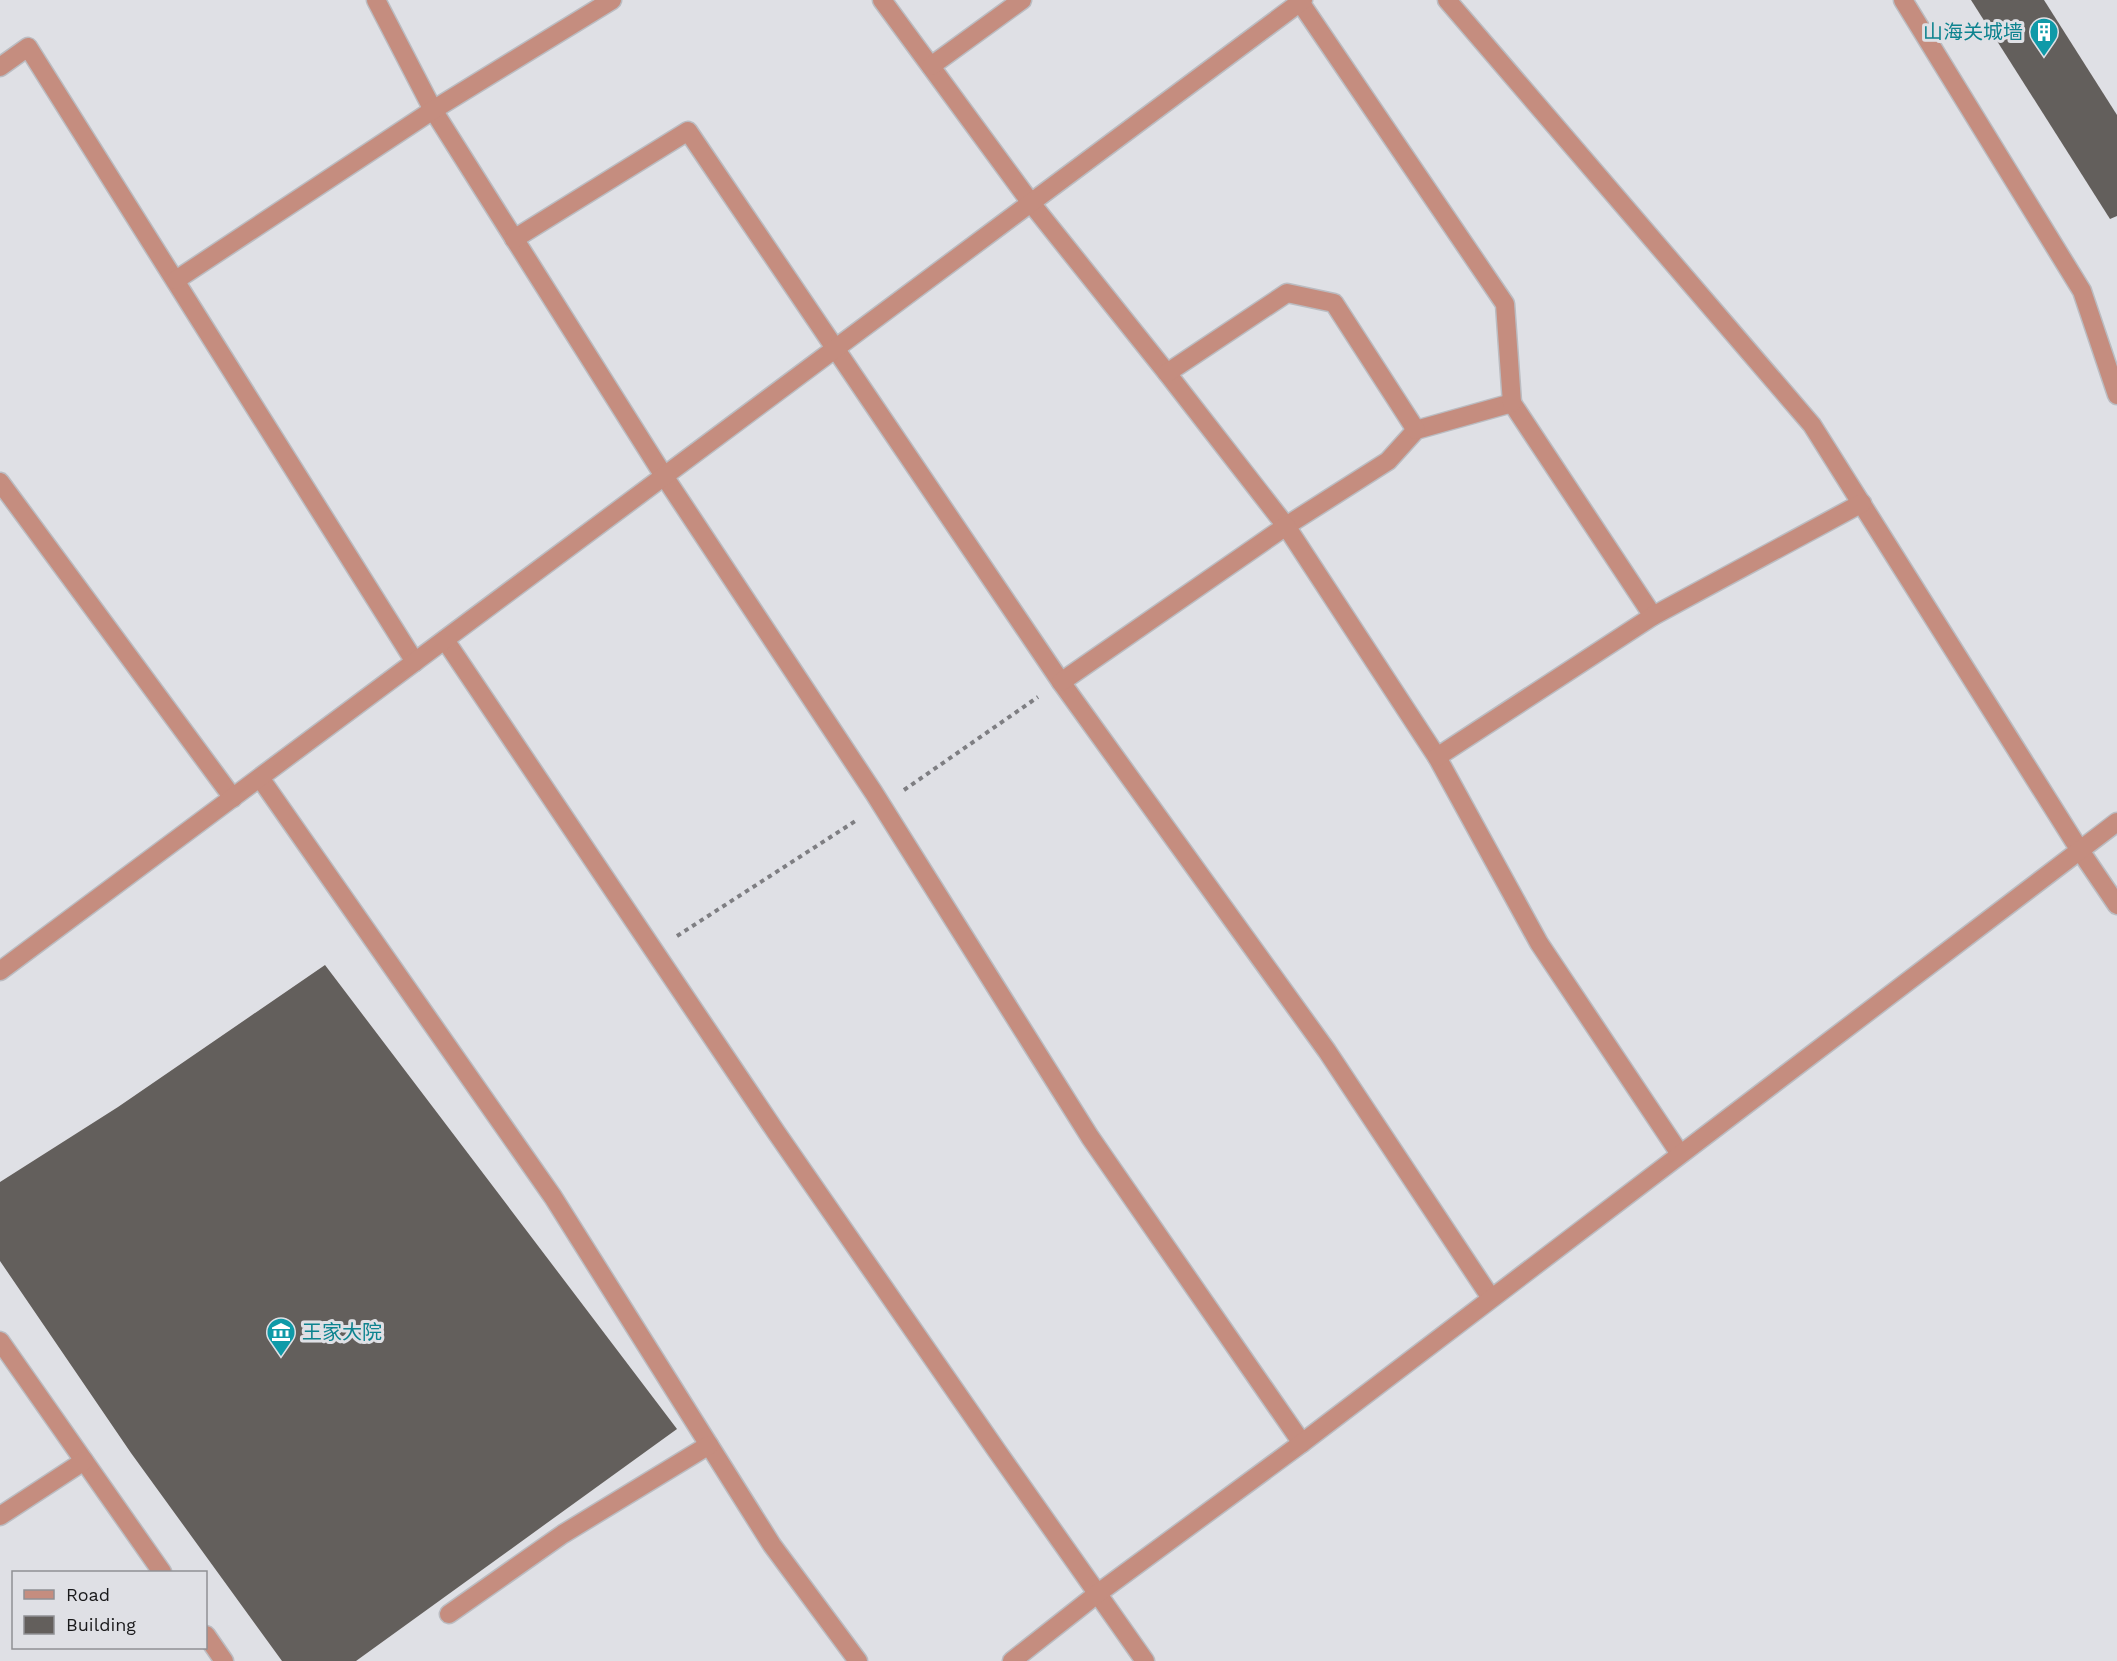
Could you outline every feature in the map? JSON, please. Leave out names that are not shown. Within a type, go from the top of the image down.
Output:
[{"type":"street","points":[[376,0],[433,110],[664,476],[881,805],[1090,1137],[1302,1443]]},
{"type":"street","points":[[176,280],[433,110],[612,0]]},
{"type":"street","points":[[882,0],[1031,203],[1286,526],[1437,757],[1539,943],[1680,1154]]},
{"type":"street","points":[[931,66],[1022,0]]},
{"type":"street","points":[[1448,0],[1812,425],[2079,849],[2117,905]]},
{"type":"street","points":[[1904,0],[2082,291],[2117,395]]},
{"type":"street","points":[[0,971],[1301,1],[1505,304],[1512,403],[1653,616]]},
{"type":"street","points":[[0,67],[28,47],[415,662]]},
{"type":"street","points":[[514,239],[688,131],[1061,682],[1327,1051],[1491,1298]]},
{"type":"street","points":[[1167,373],[1287,293],[1334,303],[1416,430]]},
{"type":"street","points":[[1061,682],[1286,526],[1388,461],[1416,430],[1512,403]]},
{"type":"street","points":[[0,482],[233,798]]},
{"type":"street","points":[[1437,757],[1653,616],[1862,503]]},
{"type":"street","points":[[445,640],[776,1132],[1145,1661]]},
{"type":"street","points":[[260,778],[553,1197],[772,1545],[858,1661]]},
{"type":"street","points":[[1012,1661],[1097,1594],[1302,1443],[2117,822]]},
{"type":"street","points":[[0,1341],[161,1571]]},
{"type":"street","points":[[449,1614],[563,1534],[709,1445]]},
{"type":"street","points":[[0,1516],[84,1461]]},
{"type":"street","points":[[207,1636],[224,1661]]},
{"type":"path","points":[[654,950],[881,805],[1061,682]]},
{"type":"building","name":"山海关城墙","points":[[1971,0],[2044,0],[2117,115],[2117,216],[2110,219]]},
{"type":"building","name":"王家大院","points":[[325,965],[677,1429],[356,1661],[282,1661],[131,1453],[0,1261],[0,1182],[118,1107]]},
{"type":"place","name":"山海关城墙","points":[[2044,58]]},
{"type":"place","name":"王家大院","points":[[281,1358]]}]
